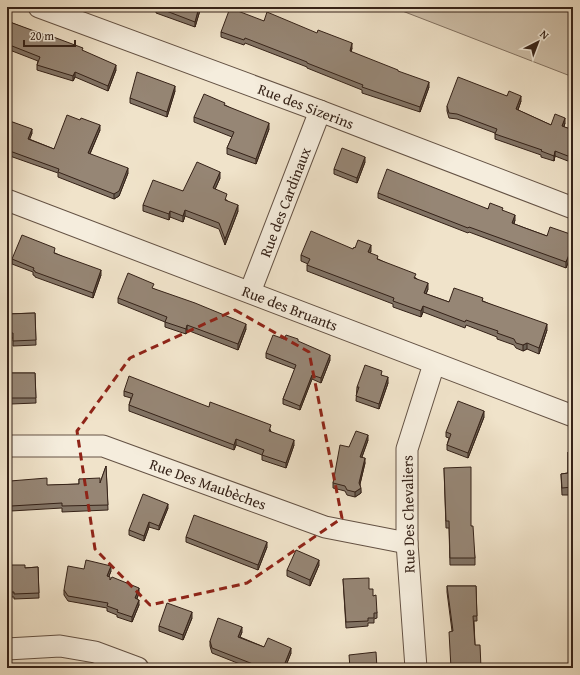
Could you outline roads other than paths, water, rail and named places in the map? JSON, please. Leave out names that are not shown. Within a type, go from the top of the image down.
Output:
[{"type":"street","name":"Rue des Sizerins","points":[[39,7],[320,111],[573,208]]},
{"type":"street","name":"Rue des Cardinaux","points":[[250,292],[320,111]]},
{"type":"street","name":"Rue des Bruants","points":[[7,200],[573,416]]},
{"type":"street","name":"Rue Des Chevaliers","points":[[416,668],[407,543],[407,449],[434,364]]},
{"type":"street","name":"Rue Des Maubèches","points":[[7,446],[103,446],[325,527],[407,543]]},
{"type":"street","points":[[7,650],[60,646],[95,652],[138,668]]}]
